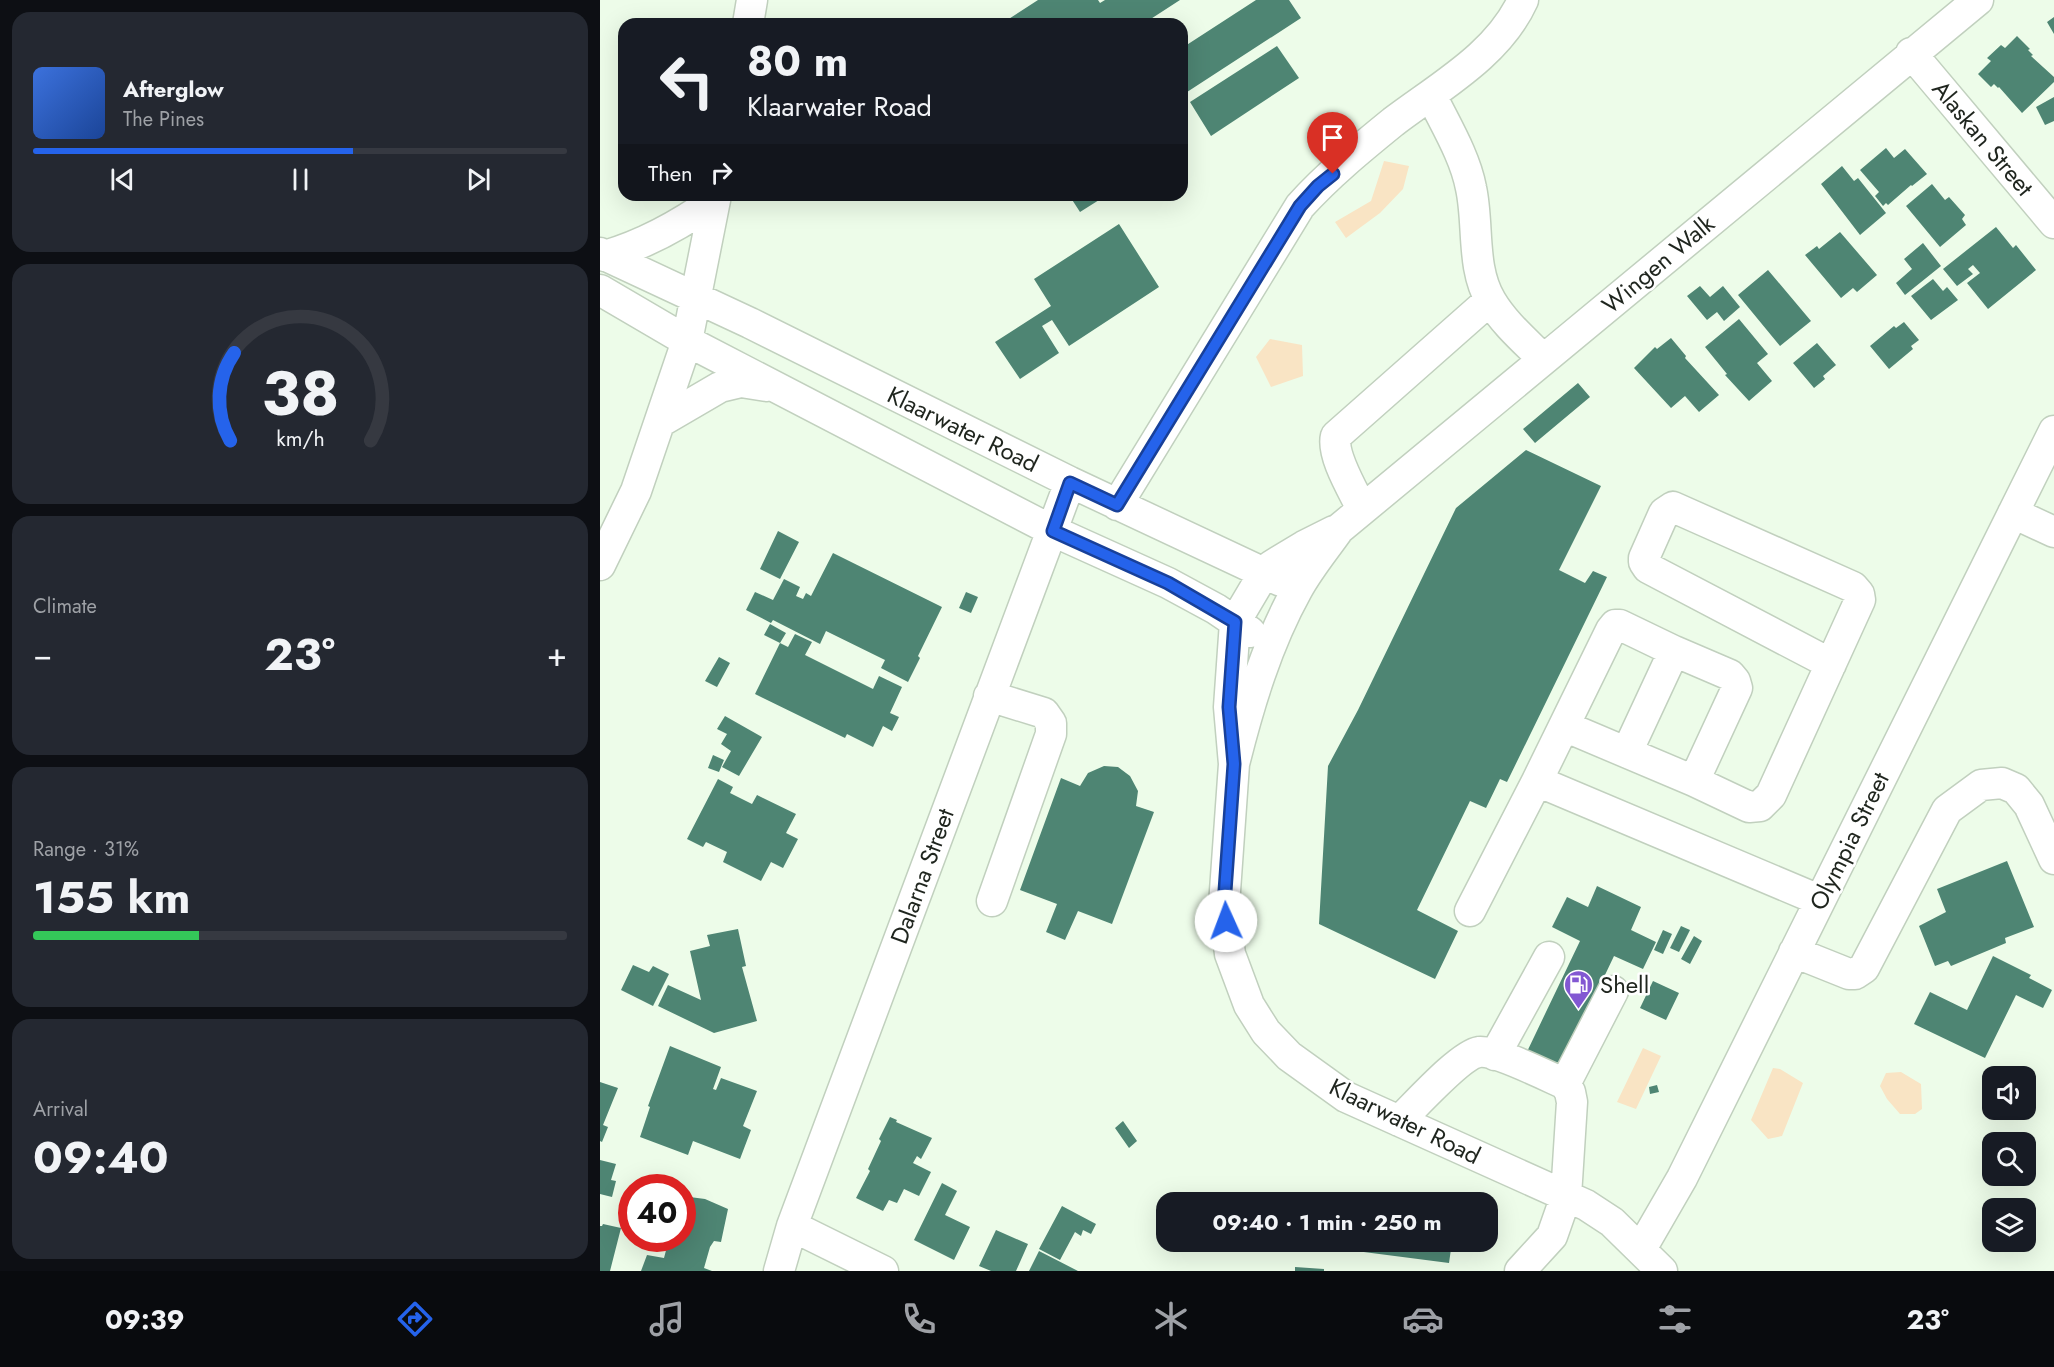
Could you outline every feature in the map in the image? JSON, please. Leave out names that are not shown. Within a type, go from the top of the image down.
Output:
[{"type":"street","points":[[749,18],[752,0]]},
{"type":"street","points":[[1117,505],[1300,206],[1326,179],[1392,123],[1490,48],[1518,11],[1523,0]]},
{"type":"street","name":"Wingen Walk","points":[[1297,589],[1339,529],[1362,509],[1911,53],[1978,0]]},
{"type":"street","name":"Alaskan Street","points":[[1911,53],[2054,223]]},
{"type":"street","points":[[1431,95],[1458,149],[1471,187],[1480,267],[1490,300],[1516,332],[1544,359]]},
{"type":"street","points":[[602,255],[630,248],[671,230],[711,201]]},
{"type":"street","points":[[600,565],[636,491],[687,342],[714,201]]},
{"type":"street","name":"Klaarwater Road","points":[[602,255],[760,328],[1070,483],[1297,589],[1270,645],[1246,716],[1234,764]]},
{"type":"street","name":"Klaarwater Road","points":[[600,290],[687,342],[1053,531],[1168,583],[1270,645]]},
{"type":"street","points":[[1362,509],[1335,447],[1336,436],[1490,300]]},
{"type":"street","points":[[660,422],[707,394],[733,383],[741,382],[779,388]]},
{"type":"street","name":"Olympia Street","points":[[1641,1249],[1682,1178],[2054,431]]},
{"type":"street","name":"Dalarna Street","points":[[779,1271],[792,1226],[1070,483]]},
{"type":"street","points":[[1564,726],[1749,807],[1760,806],[1767,801],[1831,664],[1860,600],[1859,594],[1853,587],[1676,507],[1666,510],[1644,558],[1648,568],[1831,664]]},
{"type":"street","points":[[2013,513],[2054,532]]},
{"type":"street","name":"Wingen Walk","points":[[1264,573],[1271,566],[1304,546],[1339,529]]},
{"type":"street","name":"Klaarwater Road","points":[[1264,573],[1235,622],[1229,707],[1234,764],[1224,905],[1230,954],[1249,1005],[1266,1032],[1289,1056],[1346,1097],[1586,1205],[1612,1222],[1662,1271]]},
{"type":"street","points":[[1470,911],[1615,625],[1620,625],[1730,675],[1735,681],[1737,688],[1694,781]]},
{"type":"street","points":[[1627,752],[1674,651]]},
{"type":"street","points":[[989,696],[1044,713],[1051,723],[1051,734],[992,901]]},
{"type":"street","points":[[1537,781],[1819,900]]},
{"type":"street","points":[[1794,952],[1849,974],[1859,972],[1864,968],[1947,810],[1981,785],[2002,783],[2016,789],[2029,805],[2054,859]]},
{"type":"street","points":[[1495,1055],[1549,957]]},
{"type":"street","points":[[1565,1084],[1613,990]]},
{"type":"street","points":[[1400,1121],[1462,1061],[1477,1052],[1495,1055],[1565,1084],[1572,1102],[1566,1196],[1552,1236],[1520,1271]]},
{"type":"street","points":[[792,1226],[884,1271]]},
{"type":"shaded area","points":[[1384,161],[1409,166],[1403,189],[1380,213],[1346,238],[1335,222],[1371,201]]},
{"type":"shaded area","points":[[1270,339],[1302,345],[1303,376],[1271,387],[1256,357]]},
{"type":"shaded area","points":[[1643,1048],[1661,1056],[1636,1109],[1617,1102]]},
{"type":"shaded area","points":[[1773,1068],[1780,1069],[1803,1083],[1782,1136],[1768,1139],[1751,1120]]},
{"type":"shaded area","points":[[1901,1072],[1921,1084],[1922,1109],[1915,1114],[1900,1114],[1887,1099],[1880,1086],[1886,1073]]},
{"type":"building","points":[[1038,0],[1098,0],[1100,3],[1105,0],[1180,0],[1152,18],[1010,18]]},
{"type":"building","points":[[1256,0],[1289,0],[1301,18],[1188,91],[1188,44]]},
{"type":"building","points":[[2054,17],[2054,34],[2047,22]]},
{"type":"building","points":[[2017,36],[2030,49],[2028,50],[2033,55],[2031,56],[2054,77],[2054,82],[2022,113],[1999,87],[1994,84],[1991,87],[1978,74],[1991,61],[1987,58],[2001,45],[2005,48]]},
{"type":"building","points":[[1277,46],[1299,78],[1211,136],[1190,102]]},
{"type":"building","points":[[2054,97],[2054,121],[2045,125],[2036,107]]},
{"type":"building","points":[[1886,148],[1894,158],[1905,149],[1927,174],[1888,205],[1886,203],[1883,206],[1875,196],[1879,192],[1860,170]]},
{"type":"building","points":[[1842,166],[1854,181],[1858,178],[1886,213],[1860,235],[1821,184]]},
{"type":"building","points":[[1932,184],[1945,200],[1949,197],[1965,215],[1962,219],[1966,225],[1940,247],[1906,206]]},
{"type":"building","points":[[1073,201],[1097,201],[1080,212]]},
{"type":"building","points":[[1119,224],[1159,287],[1069,346],[1052,320],[1042,326],[1059,353],[1020,379],[995,342],[1051,306],[1034,279]]},
{"type":"building","points":[[1996,227],[2013,248],[2016,245],[2036,270],[1988,309],[1967,283],[1980,273],[1973,265],[1968,269],[1973,274],[1957,286],[1943,269]]},
{"type":"building","points":[[1840,232],[1877,275],[1857,292],[1853,288],[1841,298],[1805,255],[1817,246],[1819,249]]},
{"type":"building","points":[[1923,243],[1941,266],[1905,295],[1896,283],[1912,269],[1904,259]]},
{"type":"building","points":[[1768,270],[1811,321],[1780,346],[1738,295]]},
{"type":"building","points":[[1933,279],[1943,291],[1947,287],[1958,300],[1931,320],[1911,296]]},
{"type":"building","points":[[1700,286],[1710,297],[1723,286],[1740,307],[1724,321],[1717,312],[1707,320],[1687,296]]},
{"type":"building","points":[[1739,319],[1768,354],[1757,363],[1772,381],[1749,401],[1725,375],[1727,374],[1705,347]]},
{"type":"building","points":[[1904,322],[1919,340],[1911,346],[1913,349],[1889,369],[1870,346],[1894,326],[1896,328]]},
{"type":"building","points":[[1671,338],[1686,356],[1685,358],[1719,395],[1699,412],[1685,396],[1671,408],[1634,368],[1655,347],[1657,349]]},
{"type":"building","points":[[1817,343],[1836,365],[1814,388],[1793,363]]},
{"type":"building","points":[[1578,383],[1590,397],[1535,443],[1523,429]]},
{"type":"building","points":[[1526,450],[1601,486],[1559,570],[1585,583],[1593,571],[1607,577],[1507,782],[1500,779],[1486,808],[1470,801],[1417,910],[1458,931],[1435,979],[1319,924],[1328,766],[1358,710],[1456,508]]},
{"type":"building","points":[[778,531],[799,542],[780,579],[760,569]]},
{"type":"building","points":[[833,553],[942,607],[908,682],[881,668],[885,660],[826,631],[820,644],[773,620],[771,623],[746,610],[755,592],[773,600],[784,579],[800,587],[796,596],[803,599],[806,593],[811,596]]},
{"type":"building","points":[[966,592],[978,597],[971,613],[959,608]]},
{"type":"building","points":[[770,624],[786,633],[780,643],[764,635]]},
{"type":"building","points":[[795,634],[812,642],[805,655],[873,689],[879,676],[902,687],[890,713],[899,717],[892,731],[883,726],[873,747],[847,734],[845,738],[755,694],[780,643],[788,647]]},
{"type":"building","points":[[719,657],[730,663],[717,687],[705,681]]},
{"type":"building","points":[[725,716],[762,737],[739,776],[722,767],[731,751],[721,744],[727,734],[717,729]]},
{"type":"building","points":[[713,755],[724,760],[719,772],[708,768]]},
{"type":"building","points":[[1104,766],[1118,767],[1130,776],[1138,791],[1136,806],[1154,812],[1112,924],[1078,911],[1065,940],[1046,932],[1057,904],[1020,890],[1061,778],[1080,786],[1088,773]]},
{"type":"building","points":[[718,779],[733,787],[730,793],[752,804],[757,795],[796,814],[786,833],[798,839],[783,868],[771,862],[761,881],[723,862],[727,852],[706,842],[703,847],[687,839]]},
{"type":"building","points":[[2007,861],[2034,927],[2005,938],[2006,943],[1951,966],[1948,961],[1935,966],[1919,926],[1946,912],[1937,889]]},
{"type":"building","points":[[1597,886],[1641,907],[1631,930],[1656,942],[1643,969],[1614,956],[1557,1076],[1523,1060],[1580,941],[1552,927],[1567,897],[1588,907]]},
{"type":"building","points":[[1681,926],[1690,930],[1679,952],[1670,948]]},
{"type":"building","points":[[738,929],[746,966],[742,967],[757,1021],[714,1033],[658,1006],[668,985],[701,1000],[690,951],[710,946],[707,935]]},
{"type":"building","points":[[1663,930],[1672,934],[1663,954],[1654,950]]},
{"type":"building","points":[[1694,936],[1702,941],[1690,964],[1681,959]]},
{"type":"building","points":[[1993,956],[2031,975],[2029,978],[2052,990],[2043,1008],[2016,995],[1985,1058],[1914,1024],[1930,992],[1967,1010]]},
{"type":"building","points":[[633,965],[649,972],[653,966],[669,974],[653,1006],[621,990]]},
{"type":"building","points":[[1653,981],[1679,993],[1666,1020],[1640,1008]]},
{"type":"building","points":[[670,1046],[721,1067],[713,1089],[716,1090],[721,1078],[757,1091],[743,1126],[751,1130],[740,1159],[693,1141],[688,1155],[640,1137],[650,1107],[648,1106]]},
{"type":"building","points":[[600,1082],[618,1088],[603,1125],[608,1127],[602,1142],[600,1141]]},
{"type":"building","points":[[1657,1085],[1659,1092],[1650,1094],[1649,1087]]},
{"type":"building","points":[[890,1117],[932,1138],[921,1159],[917,1156],[913,1163],[931,1172],[919,1196],[904,1189],[897,1203],[889,1200],[883,1211],[856,1198],[870,1171],[868,1169],[881,1141],[879,1139]]},
{"type":"building","points":[[1123,1121],[1137,1141],[1129,1148],[1115,1128]]},
{"type":"building","points":[[600,1160],[616,1164],[611,1180],[616,1181],[612,1197],[600,1194]]},
{"type":"building","points":[[942,1183],[957,1191],[945,1215],[970,1227],[954,1260],[914,1240]]},
{"type":"building","points":[[696,1198],[705,1199],[728,1209],[721,1242],[714,1241],[710,1247],[704,1268],[712,1271],[641,1271],[647,1255],[664,1258],[666,1252],[696,1252]]},
{"type":"building","points":[[1062,1206],[1096,1224],[1091,1234],[1083,1230],[1081,1236],[1075,1232],[1060,1260],[1039,1249]]},
{"type":"building","points":[[603,1224],[618,1227],[618,1240],[610,1271],[600,1271],[600,1226]]},
{"type":"building","points":[[996,1230],[1028,1244],[1016,1271],[991,1271],[979,1266]]},
{"type":"building","points":[[1039,1251],[1078,1271],[1029,1271]]},
{"type":"building","points":[[1364,1252],[1451,1252],[1449,1263]]},
{"type":"building","points":[[1295,1267],[1324,1269],[1324,1271],[1295,1271]]},
{"type":"place","name":"Shell","points":[[1579,1010]]},
{"type":"route","points":[[1226,921],[1224,905],[1234,764],[1229,707],[1235,622],[1168,583],[1053,531],[1070,483],[1117,505],[1300,206],[1318,186],[1333,174]]}]
